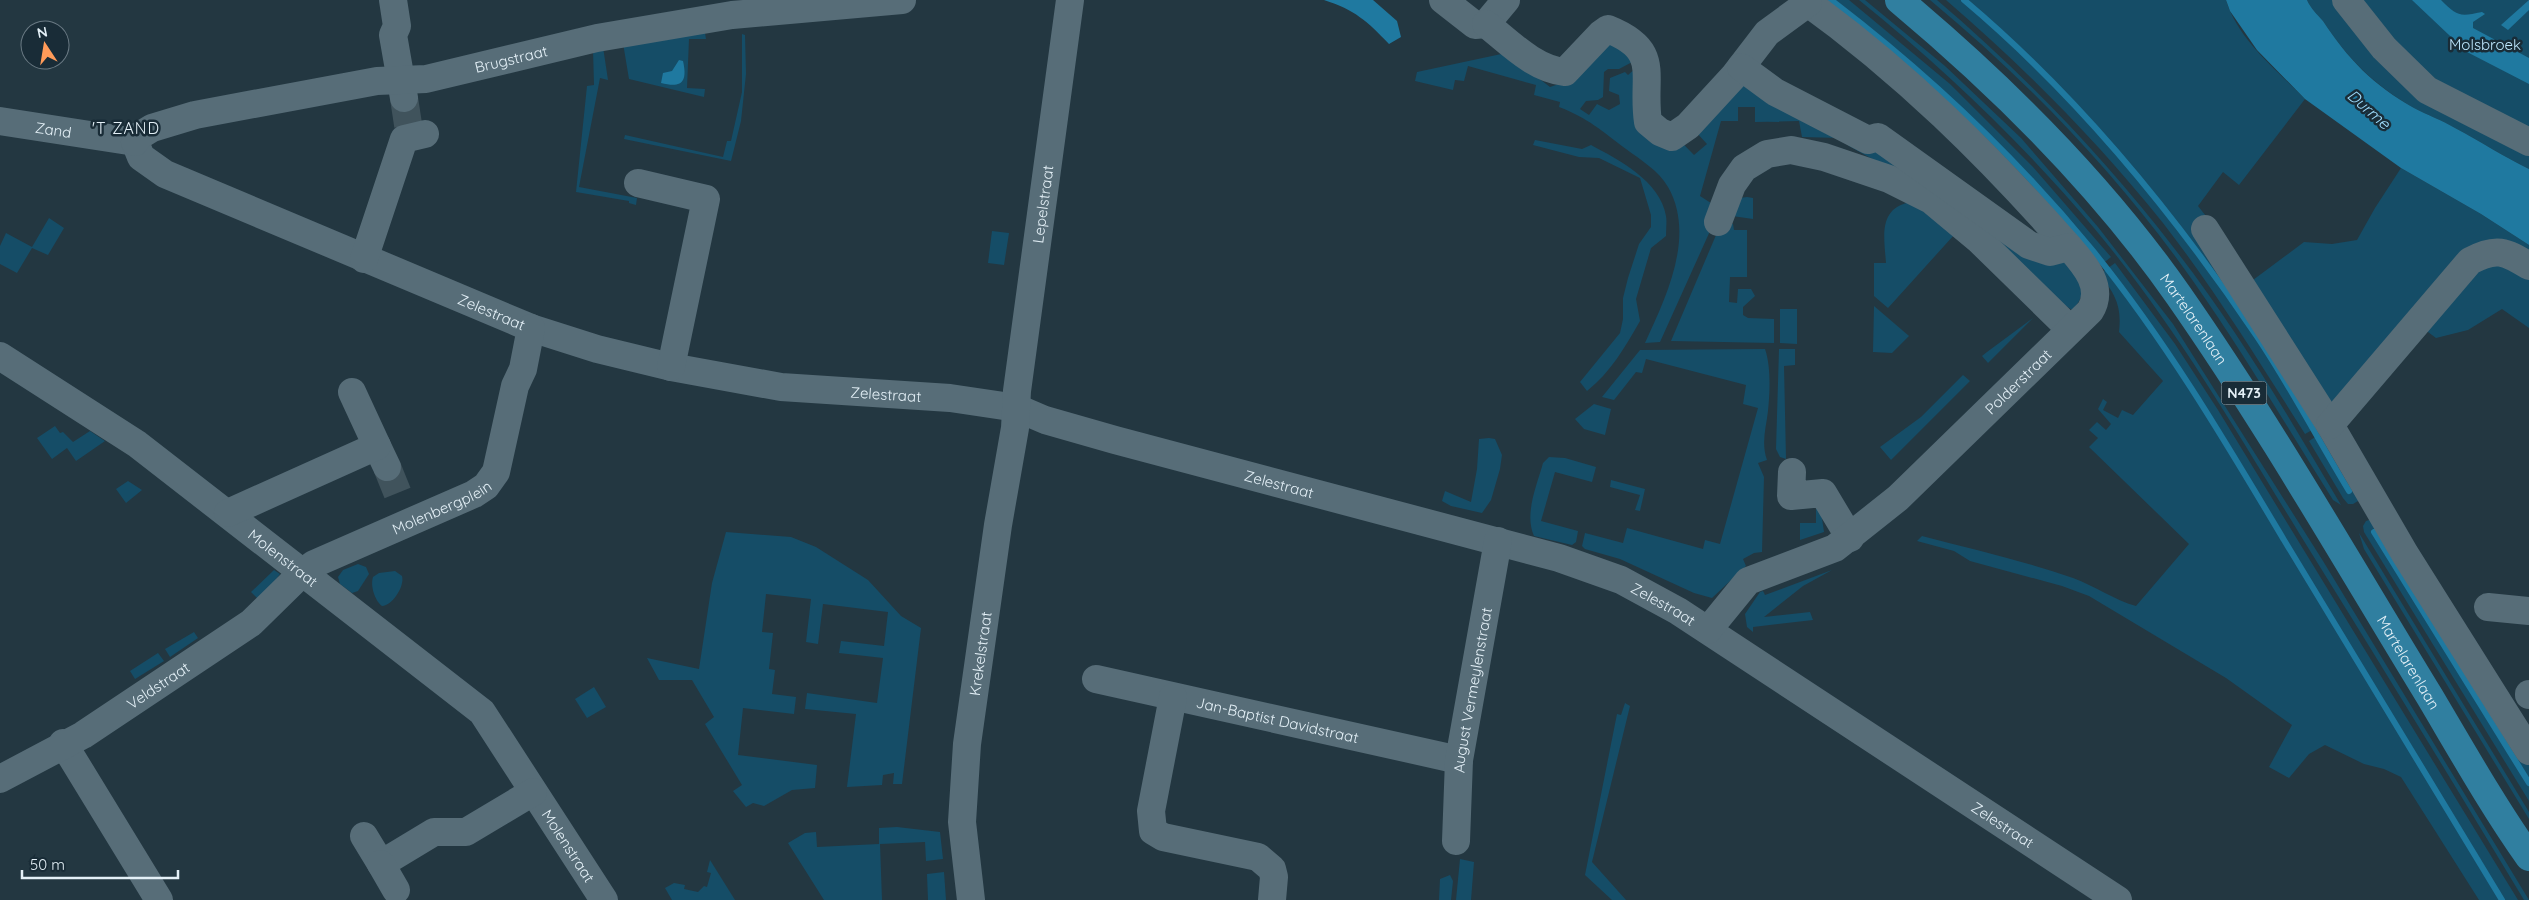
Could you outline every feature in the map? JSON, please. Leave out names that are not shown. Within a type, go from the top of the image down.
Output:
[{"type":"main road","name":"Martelarenlaan","points":[[1899,0],[1977,67],[2051,141],[2122,221],[2178,294],[2231,373],[2525,854]]},
{"type":"street","points":[[393,0],[397,26],[393,35],[403,89]]},
{"type":"street","name":"Brugstraat","points":[[135,142],[139,136],[152,128],[195,115],[377,81],[403,89],[426,79],[459,72],[529,52],[596,38],[724,16],[902,0]]},
{"type":"street","name":"Lepelstraat","points":[[1016,408],[1018,381],[1070,0]]},
{"type":"street","points":[[1443,0],[1475,26],[1486,24],[1506,0]]},
{"type":"street","points":[[2346,0],[2384,48],[2427,90],[2529,142]]},
{"type":"street","points":[[1486,24],[1551,71],[1564,72],[1608,29],[1624,35],[1643,52],[1647,67],[1645,101],[1648,122],[1660,132],[1672,137],[1688,126],[1741,67],[1767,32],[1806,2]]},
{"type":"street","name":"Polderstraat","points":[[1708,630],[1748,581],[1835,548],[1898,498],[2090,311],[2096,298],[2088,271],[2069,246],[2019,190],[1935,106],[1848,32],[1806,2]]},
{"type":"street","points":[[1741,67],[1775,92],[1868,140],[1878,137],[2029,245],[2050,252],[2069,246]]},
{"type":"street","name":"Zand","points":[[0,121],[135,142]]},
{"type":"street","points":[[364,259],[404,139],[415,134]]},
{"type":"street","name":"Zelestraat","points":[[135,142],[141,157],[165,174],[531,328],[597,349],[670,367],[781,387],[950,398],[1016,408],[1045,420],[1115,440],[1559,558],[1622,580],[1708,630],[2118,900]]},
{"type":"street","points":[[1718,222],[1732,185],[1744,168],[1767,154],[1791,150],[1824,156],[1889,179],[1932,200],[1979,240],[2070,329]]},
{"type":"street","points":[[638,183],[706,199],[670,367]]},
{"type":"street","points":[[2205,229],[2330,425],[2405,554],[2529,751]]},
{"type":"street","points":[[2330,425],[2470,261],[2486,252],[2506,252],[2529,266]]},
{"type":"street","name":"Molenbergplein","points":[[302,573],[345,550],[406,513],[474,494],[491,481],[496,472],[515,386],[523,369],[531,328]]},
{"type":"street","name":"Molenstraat","points":[[0,356],[137,444],[482,712],[604,900]]},
{"type":"street","points":[[228,513],[382,456],[352,392]]},
{"type":"street","name":"Krekelstraat","points":[[971,900],[962,822],[967,744],[998,525],[1015,428],[1016,408]]},
{"type":"street","points":[[1792,472],[1791,496],[1823,493],[1850,538]]},
{"type":"street","name":"August Vermeylenstraat","points":[[1456,841],[1459,760],[1498,541]]},
{"type":"street","name":"Veldstraat","points":[[0,778],[63,743],[83,735],[251,623],[302,573]]},
{"type":"street","points":[[2488,607],[2529,611]]},
{"type":"street","name":"Jan-Baptist Davidstraat","points":[[1096,679],[1459,760]]},
{"type":"street","points":[[1172,697],[1151,811],[1154,831],[1163,837],[1258,857],[1272,869],[1274,877],[1272,900]]},
{"type":"street","points":[[63,743],[159,900]]},
{"type":"street","points":[[381,864],[434,832],[466,832],[534,792]]},
{"type":"street","points":[[364,836],[396,890]]},
{"type":"green space","points":[[1818,0],[1849,0],[1950,84],[2033,167],[2111,257],[2096,269]]},
{"type":"green space","points":[[1859,0],[1865,0],[1945,66],[2021,138],[2098,227],[2173,324],[2323,561],[2529,900],[2524,900],[2227,416],[2177,338],[2123,264],[2067,197],[1982,108],[1922,53]]},
{"type":"green space","points":[[1930,0],[1937,0],[2032,87],[2120,181],[2147,214],[2197,279],[2241,342],[2341,505],[2333,500],[2247,362],[2193,281],[2135,204],[2037,97],[1967,31]]},
{"type":"green space","points":[[1946,0],[2226,0],[2239,28],[2249,41],[2305,99],[2239,185],[2223,172],[2198,206],[2213,225],[2323,424],[2305,434],[2237,327],[2163,223],[2113,164],[2060,107],[2004,52]]},
{"type":"green space","name":"Molsbroek","points":[[2307,0],[2529,0],[2529,169],[2450,125],[2414,108],[2386,90],[2342,48]]},
{"type":"green space","points":[[705,33],[706,39],[689,39],[687,88],[705,89],[704,97],[629,79],[623,43]]},
{"type":"green space","points":[[742,34],[745,35],[746,74],[741,121],[731,161],[624,139],[625,135],[723,157],[727,141],[731,141],[742,92]]},
{"type":"green space","points":[[1607,40],[1636,60],[1619,69],[1608,69],[1604,72],[1603,97],[1598,100],[1586,101],[1580,109],[1589,115],[1597,104],[1609,110],[1620,104],[1619,95],[1609,91],[1610,78],[1625,72],[1628,75],[1637,67],[1637,97],[1694,155],[1707,144],[1696,132],[1735,81],[1919,172],[2073,267],[2082,289],[2077,305],[2072,310],[2063,304],[1890,169],[1849,146],[1840,138],[1802,137],[1799,121],[1755,122],[1755,107],[1738,107],[1738,121],[1721,121],[1700,196],[1714,205],[1715,220],[1660,342],[1645,343],[1669,286],[1679,246],[1676,206],[1668,187],[1660,176],[1594,125],[1559,107],[1560,102],[1534,95],[1536,85],[1468,66],[1464,81],[1455,80],[1453,90],[1415,81],[1417,72],[1506,53],[1550,87],[1565,82]]},
{"type":"green space","points":[[603,47],[608,80],[600,78],[579,187],[637,198],[636,205],[629,203],[629,201],[576,192],[587,86],[594,85],[593,49]]},
{"type":"green space","points":[[1535,140],[1582,149],[1591,145],[1614,158],[1637,173],[1656,192],[1666,216],[1666,236],[1651,248],[1636,299],[1640,321],[1623,350],[1596,384],[1587,391],[1580,382],[1620,333],[1623,319],[1623,298],[1628,278],[1639,244],[1651,227],[1651,215],[1640,178],[1599,158],[1579,157],[1533,145]]},
{"type":"green space","points":[[2401,168],[2481,214],[2529,245],[2529,328],[2502,309],[2468,330],[2436,338],[2424,329],[2322,413],[2253,280],[2304,242],[2332,244],[2357,240]]},
{"type":"green space","points":[[1740,198],[1753,198],[1753,219],[1732,216]]},
{"type":"green space","points":[[1911,202],[1954,235],[1888,308],[1874,296],[1874,263],[1886,263],[1884,233],[1888,217],[1900,205]]},
{"type":"green space","points":[[49,218],[64,228],[48,255],[32,248],[17,273],[0,264],[0,246],[6,233],[32,247]]},
{"type":"green space","points":[[1722,221],[1733,224],[1734,230],[1747,230],[1747,277],[1730,277],[1729,302],[1737,303],[1738,289],[1751,289],[1755,296],[1743,307],[1743,315],[1748,318],[1774,319],[1774,343],[1671,341]]},
{"type":"green space","points":[[992,231],[1009,233],[1004,265],[988,263]]},
{"type":"green space","points":[[2115,263],[2175,344],[2218,410],[2518,900],[2479,900],[2401,777],[2384,769],[2364,764],[2325,745],[2309,754],[2289,778],[2269,767],[2292,725],[2226,678],[2089,596],[2062,586],[1970,561],[1954,551],[1917,541],[1922,536],[2036,566],[2073,578],[2136,606],[2189,544],[2089,447],[2098,438],[2089,430],[2097,422],[2106,430],[2111,424],[2098,409],[2103,399],[2107,402],[2103,410],[2118,418],[2122,410],[2133,415],[2163,381],[2119,332],[2118,307],[2110,288],[2100,274]]},
{"type":"green space","points":[[1874,306],[1909,336],[1892,353],[1873,352]]},
{"type":"green space","points":[[1780,309],[1797,309],[1797,344],[1780,343]]},
{"type":"green space","points":[[2033,318],[1988,363],[1982,356]]},
{"type":"green space","points":[[1765,349],[1770,379],[1764,442],[1767,460],[1758,463],[1764,477],[1762,552],[1754,553],[1743,559],[1746,566],[1712,598],[1694,593],[1620,559],[1585,549],[1582,546],[1585,533],[1623,543],[1627,528],[1703,549],[1705,540],[1720,544],[1758,408],[1743,404],[1746,385],[1646,359],[1642,373],[1636,372],[1614,400],[1602,397],[1640,350]]},
{"type":"green space","points":[[1779,349],[1795,349],[1795,365],[1784,366],[1786,459],[1780,457],[1776,449]]},
{"type":"green space","points":[[1963,375],[1970,381],[1891,460],[1880,447],[1921,417]]},
{"type":"green space","points":[[1594,404],[1611,409],[1605,435],[1584,429],[1575,419]]},
{"type":"green space","points":[[55,426],[60,433],[63,432],[73,442],[90,431],[105,441],[76,461],[67,448],[52,459],[37,438]]},
{"type":"green space","points":[[2326,430],[2359,491],[2358,501],[2353,504],[2348,504],[2343,498],[2309,441]]},
{"type":"green space","points":[[1479,439],[1495,439],[1502,455],[1491,500],[1482,513],[1451,506],[1442,501],[1445,491],[1471,502],[1477,469]]},
{"type":"green space","points":[[1549,457],[1565,458],[1596,467],[1592,482],[1555,472],[1541,521],[1578,531],[1576,542],[1572,545],[1534,536],[1531,527],[1530,518],[1535,490],[1543,463]]},
{"type":"green space","points":[[1611,480],[1645,489],[1640,511],[1635,510],[1640,495],[1610,487]]},
{"type":"green space","points":[[128,481],[142,490],[126,503],[116,489]]},
{"type":"green space","points":[[1819,498],[1824,532],[1800,540],[1800,523],[1816,523],[1816,499]]},
{"type":"green space","points":[[2372,519],[2529,761],[2529,801],[2364,532],[2363,526],[2366,521]]},
{"type":"green space","points":[[726,532],[791,537],[816,547],[868,580],[901,616],[921,628],[902,784],[893,784],[894,773],[883,775],[882,785],[847,787],[856,714],[805,709],[807,693],[877,703],[883,658],[839,653],[841,641],[884,646],[888,612],[823,604],[818,644],[806,642],[811,599],[766,594],[762,632],[773,633],[769,669],[775,670],[772,694],[796,697],[794,714],[743,708],[738,755],[817,765],[815,788],[792,790],[764,806],[753,803],[746,807],[733,791],[742,785],[705,724],[714,717],[692,680],[659,680],[647,658],[699,669],[712,583]]},
{"type":"green space","points":[[2359,533],[2529,812],[2529,819],[2364,549]]},
{"type":"green space","points":[[358,564],[366,567],[369,574],[358,591],[352,593],[340,584],[338,577],[343,570]]},
{"type":"green space","points":[[274,570],[280,574],[260,601],[251,592]]},
{"type":"green space","points":[[1832,570],[1803,586],[1764,617],[1810,612],[1813,620],[1753,627],[1753,632],[1747,627],[1745,614],[1760,592],[1763,591],[1765,595]]},
{"type":"green space","points":[[395,571],[402,576],[402,585],[394,599],[382,606],[377,601],[374,593],[373,577],[379,573]]},
{"type":"green space","points":[[194,632],[198,638],[170,657],[165,649]]},
{"type":"green space","points":[[158,653],[164,661],[135,679],[130,671]]},
{"type":"green space","points":[[594,687],[606,707],[587,718],[575,699]]},
{"type":"green space","points":[[1625,703],[1630,706],[1592,862],[1626,900],[1612,900],[1585,875],[1617,714],[1621,715]]},
{"type":"green space","points":[[897,827],[940,832],[943,859],[926,861],[925,842],[880,844],[882,900],[824,900],[788,843],[805,833],[816,832],[817,847],[879,844],[879,828]]},
{"type":"green space","points":[[1460,859],[1474,862],[1471,900],[1456,900]]},
{"type":"green space","points":[[710,860],[735,900],[672,900],[665,888],[674,883],[685,885],[684,889],[698,892],[704,886],[707,887],[711,873],[707,872]]},
{"type":"green space","points":[[944,872],[946,900],[928,900],[927,874]]},
{"type":"green space","points":[[1450,875],[1453,881],[1451,900],[1439,900],[1440,879]]},
{"type":"water","points":[[1324,0],[1373,0],[1397,21],[1401,37],[1389,44],[1360,17]]},
{"type":"water","name":"Durme","points":[[2226,0],[2307,0],[2342,48],[2362,70],[2386,90],[2414,108],[2450,125],[2529,169],[2529,245],[2481,214],[2401,168],[2305,99],[2257,50],[2230,11]]},
{"type":"water","points":[[2412,0],[2441,0],[2459,14],[2482,12],[2485,14],[2473,22],[2473,28],[2529,58],[2529,84],[2467,52]]},
{"type":"water","points":[[2529,0],[2529,10],[2508,30],[2501,25]]},
{"type":"water","points":[[679,60],[683,61],[684,79],[674,85],[661,83],[663,73],[672,71]]},
{"type":"waterway","points":[[1831,0],[1902,57],[1970,118],[2064,216],[2120,285],[2170,356],[2217,429],[2502,900]]},
{"type":"waterway","points":[[1964,0],[2006,37],[2085,116],[2157,200],[2256,335],[2349,491]]},
{"type":"waterway","points":[[2374,532],[2529,783]]},
{"type":"tunnel","points":[[404,98],[409,131]]},
{"type":"tunnel","points":[[387,467],[402,504]]},
{"type":"district","name":"'T ZAND","points":[[126,128]]}]
